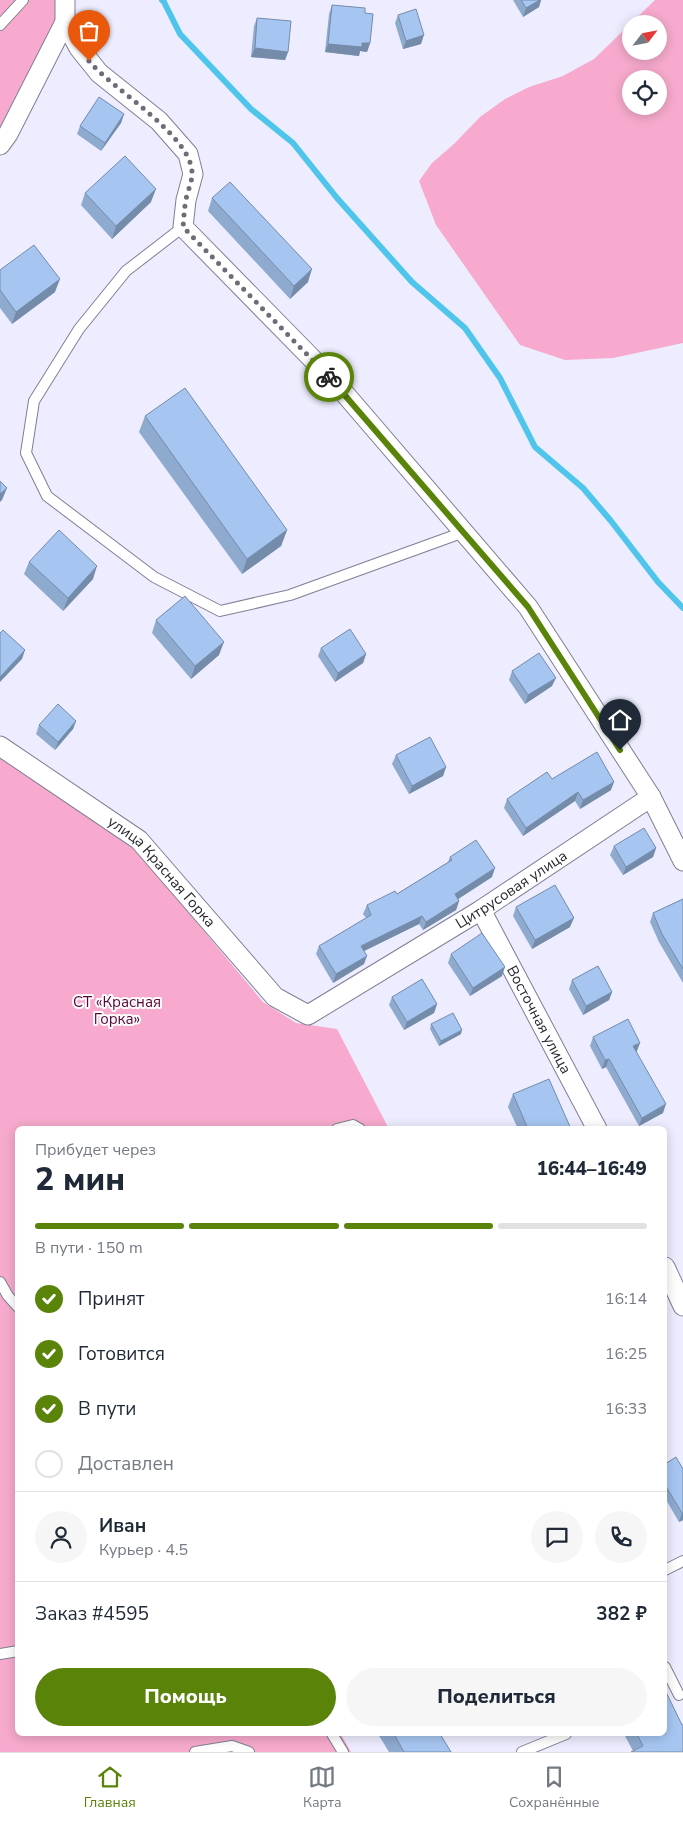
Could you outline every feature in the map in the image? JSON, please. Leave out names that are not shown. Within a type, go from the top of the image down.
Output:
[{"type":"street","points":[[0,145],[8,134],[65,22],[65,0]]},
{"type":"street","points":[[65,22],[79,48],[99,73],[158,121],[188,154],[192,174],[186,200],[183,227],[333,380],[528,607],[651,797],[683,860]]},
{"type":"street","name":"улица Красная Горка","points":[[0,746],[139,840],[275,997],[308,1015]]},
{"type":"street","name":"Цитрусовая улица","points":[[308,1015],[481,910],[651,797]]},
{"type":"street","name":"Восточная улица","points":[[481,910],[595,1126]]},
{"type":"street","points":[[667,1274],[683,1306]]},
{"type":"lane","points":[[0,25],[23,0]]},
{"type":"lane","points":[[183,227],[126,271],[79,329],[34,402],[26,453],[47,496],[154,577],[220,611],[290,595],[464,532]]},
{"type":"lane","points":[[0,1282],[8,1296],[15,1303]]},
{"type":"lane","points":[[667,1569],[683,1561]]},
{"type":"lane","points":[[0,1654],[15,1651]]},
{"type":"lane","points":[[667,1671],[678,1695]]},
{"type":"lane","points":[[333,1736],[343,1752]]},
{"type":"lane","points":[[522,1752],[561,1736]]},
{"type":"lane","points":[[195,1752],[232,1746],[249,1752]]},
{"type":"green space","points":[[0,0],[59,0],[58,22],[0,129]]},
{"type":"green space","points":[[655,0],[683,0],[683,343],[613,358],[565,360],[520,345],[436,225],[419,181],[432,163],[454,144],[480,117],[505,99],[529,87],[563,76],[594,59],[622,32],[622,60],[668,60],[668,15],[639,15]]},
{"type":"green space","name":"СТ «Красная Горка»","points":[[0,757],[138,852],[263,1002],[296,1023],[337,1029],[387,1126],[15,1126],[15,1736],[342,1736],[351,1752],[0,1752]]},
{"type":"building","points":[[521,0],[540,0],[526,8]]},
{"type":"building","points":[[332,5],[365,8],[365,13],[373,14],[370,43],[362,43],[362,47],[328,44]]},
{"type":"building","points":[[416,9],[424,35],[406,41],[398,15]]},
{"type":"building","points":[[257,18],[291,21],[288,52],[255,48]]},
{"type":"building","points":[[99,97],[124,114],[105,143],[80,126]]},
{"type":"building","points":[[125,156],[156,189],[116,226],[85,193]]},
{"type":"building","points":[[230,182],[312,269],[294,286],[212,198]]},
{"type":"building","points":[[34,245],[60,279],[16,312],[0,290],[0,270]]},
{"type":"building","points":[[185,388],[287,530],[247,559],[145,416]]},
{"type":"building","points":[[0,481],[7,488],[0,494]]},
{"type":"building","points":[[59,530],[97,566],[68,598],[29,562]]},
{"type":"building","points":[[185,596],[224,642],[195,666],[156,620]]},
{"type":"building","points":[[350,629],[366,654],[338,673],[321,648]]},
{"type":"building","points":[[3,630],[25,650],[0,677],[0,633]]},
{"type":"building","points":[[539,653],[556,678],[528,695],[512,671]]},
{"type":"building","points":[[58,704],[76,721],[58,742],[39,725]]},
{"type":"building","points":[[430,737],[446,767],[412,786],[396,755]]},
{"type":"building","points":[[597,752],[614,782],[583,800],[578,792],[526,828],[507,799],[547,772],[552,779]]},
{"type":"building","points":[[644,828],[656,848],[626,867],[614,846]]},
{"type":"building","points":[[476,840],[495,868],[455,894],[459,901],[426,922],[422,916],[361,946],[367,956],[336,974],[319,946],[371,915],[367,905],[395,891],[397,894],[452,860],[450,857]]},
{"type":"building","points":[[555,885],[574,918],[535,940],[516,907]]},
{"type":"building","points":[[683,899],[683,969],[662,934],[653,913]]},
{"type":"building","points":[[482,933],[505,967],[473,988],[451,954]]},
{"type":"building","points":[[598,966],[612,992],[586,1006],[572,980]]},
{"type":"building","points":[[422,979],[437,1004],[407,1022],[392,997]]},
{"type":"building","points":[[453,1013],[462,1030],[441,1041],[431,1024]]},
{"type":"building","points":[[628,1019],[640,1043],[633,1046],[666,1104],[642,1118],[609,1059],[605,1060],[593,1037]]},
{"type":"building","points":[[549,1079],[570,1126],[527,1126],[513,1094]]},
{"type":"building","points":[[676,1457],[683,1469],[683,1513],[667,1488],[667,1463]]},
{"type":"building","points":[[667,1694],[683,1725],[683,1752],[631,1752],[643,1746],[638,1736],[667,1736]]},
{"type":"building","points":[[395,1736],[441,1736],[451,1752],[404,1752]]},
{"type":"waterway","points":[[162,0],[180,34],[251,109],[293,143],[337,198],[412,282],[465,328],[500,378],[535,447],[583,488],[658,582],[683,608]]},
{"type":"way so far","points":[[89,61],[99,73],[158,121],[188,154],[192,174],[186,200],[183,227],[329,377]]},
{"type":"route","points":[[329,377],[528,607],[620,750]]}]
